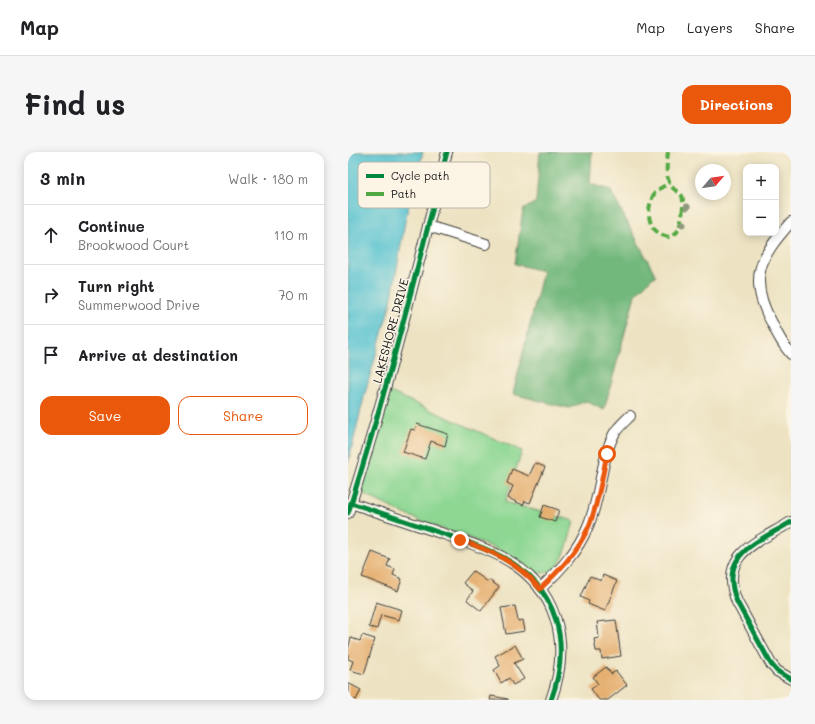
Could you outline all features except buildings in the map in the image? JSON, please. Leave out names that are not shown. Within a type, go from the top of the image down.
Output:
[{"type":"street","name":"LAKESHORE DRIVE","points":[[444,162],[447,152]]},
{"type":"street","name":"LAKESHORE DRIVE","points":[[350,508],[383,399],[433,208]]},
{"type":"street","points":[[791,222],[770,246],[764,257],[759,281],[760,296],[764,309],[791,354]]},
{"type":"street","points":[[428,226],[486,244]]},
{"type":"street","points":[[540,589],[558,572],[581,542],[589,525],[607,454],[614,435],[618,428],[630,416]]},
{"type":"street","points":[[350,508],[480,547],[503,558],[520,569],[530,578],[540,589],[553,612],[560,641],[561,655],[559,674],[551,700]]},
{"type":"street","points":[[791,522],[750,545],[742,552],[736,562],[732,582],[737,602],[771,664],[777,671],[791,679]]},
{"type":"green space","points":[[540,152],[592,152],[590,184],[610,190],[656,276],[652,278],[635,295],[604,410],[586,401],[569,408],[513,394],[543,271],[515,264],[523,210],[536,202]]},
{"type":"green space","points":[[390,392],[522,451],[505,502],[574,521],[564,555],[553,570],[535,574],[508,555],[494,548],[413,518],[360,492]]},
{"type":"water","points":[[348,152],[423,152],[420,162],[358,162],[358,208],[408,208],[391,302],[365,393],[348,463]]},
{"type":"marked path","points":[[668,152],[668,180],[670,184],[674,189],[680,193],[683,199],[680,225],[676,233],[669,237],[662,235],[652,226],[649,207],[654,194],[663,186],[666,185],[668,184],[670,183]]},
{"type":"cycle path","points":[[444,162],[447,152]]},
{"type":"cycle path","points":[[348,513],[388,378],[433,208]]},
{"type":"cycle path","points":[[351,503],[485,549],[502,557],[521,569],[536,584],[548,600],[555,618],[559,638],[560,658],[557,679],[551,700]]},
{"type":"cycle path","points":[[791,522],[744,551],[737,560],[732,572],[732,585],[737,602],[771,664],[777,671],[791,679]]},
{"type":"route","points":[[460,540],[480,547],[503,558],[520,569],[540,589],[558,572],[581,542],[589,525],[607,454]]}]
